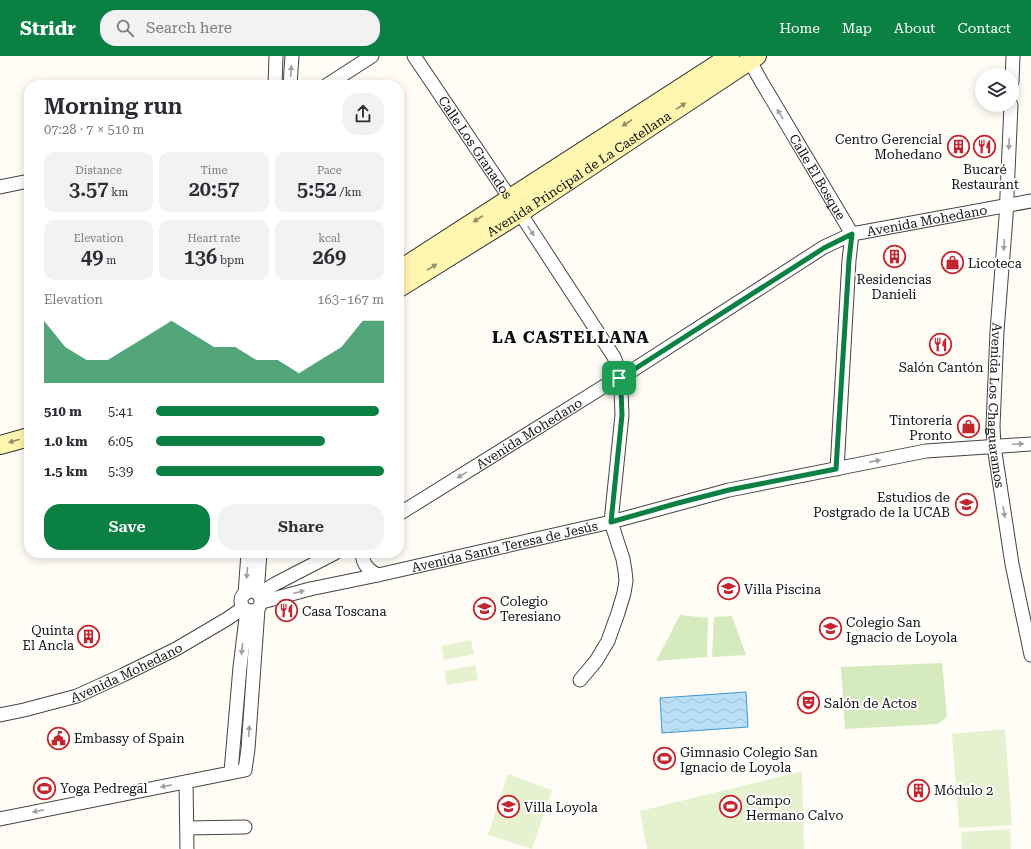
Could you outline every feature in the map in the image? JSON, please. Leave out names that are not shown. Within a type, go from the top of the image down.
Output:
[{"type":"street","points":[[274,80],[276,56]]},
{"type":"street","points":[[290,80],[292,56]]},
{"type":"street","points":[[335,80],[372,56]]},
{"type":"street","name":"Calle Los Granados","points":[[414,56],[515,205],[614,357],[618,368],[622,415],[611,522],[623,559],[626,571],[626,581],[618,613],[608,641],[596,661],[580,680]]},
{"type":"street","name":"Avenida Principal de La Castellana","points":[[404,284],[515,205],[730,56]]},
{"type":"street","points":[[1013,56],[1013,68]]},
{"type":"street","name":"Avenida Principal de La Castellana","points":[[404,267],[515,205],[751,58]]},
{"type":"street","name":"Calle El Bosque","points":[[751,58],[765,88],[852,234],[849,260],[836,469]]},
{"type":"street","name":"Avenida Los Chaguaramos","points":[[1011,112],[1005,225],[997,331],[993,426],[994,446],[1012,564],[1031,655]]},
{"type":"street","points":[[0,187],[24,182]]},
{"type":"street","name":"Avenida Mohedano","points":[[404,511],[633,370],[824,248],[852,234],[1031,201]]},
{"type":"street","points":[[0,445],[24,438]]},
{"type":"street","name":"Avenida Santa Teresa de Jesús","points":[[253,601],[378,575],[611,522],[729,490],[926,451],[1031,444]]},
{"type":"street","points":[[0,458],[24,451]]},
{"type":"street","points":[[0,819],[245,770],[248,749],[253,601],[249,558]]},
{"type":"street","points":[[232,772],[240,667],[253,601],[259,558]]},
{"type":"street","name":"Avenida Mohedano","points":[[0,715],[77,696],[123,675],[176,649],[227,619],[275,584],[325,558]]},
{"type":"street","points":[[363,558],[369,570],[378,575]]},
{"type":"street","points":[[186,782],[187,849]]},
{"type":"street","points":[[187,828],[245,827]]},
{"type":"green space","points":[[680,615],[708,618],[707,657],[656,661]]},
{"type":"green space","points":[[732,616],[746,655],[712,657],[714,617]]},
{"type":"green space","points":[[471,640],[474,654],[444,660],[441,646]]},
{"type":"green space","points":[[942,663],[947,717],[938,724],[845,729],[841,667]]},
{"type":"green space","points":[[475,665],[478,680],[447,685],[445,671]]},
{"type":"green space","points":[[1005,729],[1012,825],[959,828],[952,734]]},
{"type":"green space","name":"Campo Hermano Calvo","points":[[802,771],[804,849],[647,849],[640,811]]},
{"type":"green space","points":[[508,774],[552,790],[532,849],[488,835]]},
{"type":"green space","points":[[1010,829],[1011,849],[962,849],[961,832]]},
{"type":"water","points":[[746,692],[748,727],[662,733],[660,698]]},
{"type":"place","name":"Centro Gerencial Mohedano","points":[[958,146]]},
{"type":"place","name":"Bucaré Restaurant","points":[[985,147]]},
{"type":"place","name":"Residencias Danieli","points":[[894,257]]},
{"type":"place","name":"Licoteca","points":[[953,263]]},
{"type":"place","name":"Salón Cantón","points":[[941,345]]},
{"type":"place","name":"Tintorería Pronto","points":[[968,427]]},
{"type":"place","name":"Estudios de Postgrado de la UCAB","points":[[966,504]]},
{"type":"place","name":"Villa Piscina","points":[[729,589]]},
{"type":"place","name":"Colegio Teresiano","points":[[485,608]]},
{"type":"place","name":"Casa Toscana","points":[[287,611]]},
{"type":"place","name":"Colegio San Ignacio de Loyola","points":[[831,629]]},
{"type":"place","name":"Quinta El Ancla","points":[[89,637]]},
{"type":"place","name":"Salón de Actos","points":[[809,703]]},
{"type":"place","name":"Embassy of Spain","points":[[59,738]]},
{"type":"place","name":"Gimnasio Colegio San Ignacio de Loyola","points":[[664,759]]},
{"type":"place","name":"Yoga Pedregal","points":[[44,788]]},
{"type":"place","name":"Módulo 2","points":[[918,790]]},
{"type":"place","name":"Villa Loyola","points":[[509,807]]},
{"type":"place","name":"Campo Hermano Calvo","points":[[731,807]]},
{"type":"district","name":"LA CASTELLANA","points":[[571,337]]},
{"type":"route","points":[[852,234],[849,260],[836,469],[729,490],[611,522],[622,415],[619,378],[824,248],[852,234]]}]
